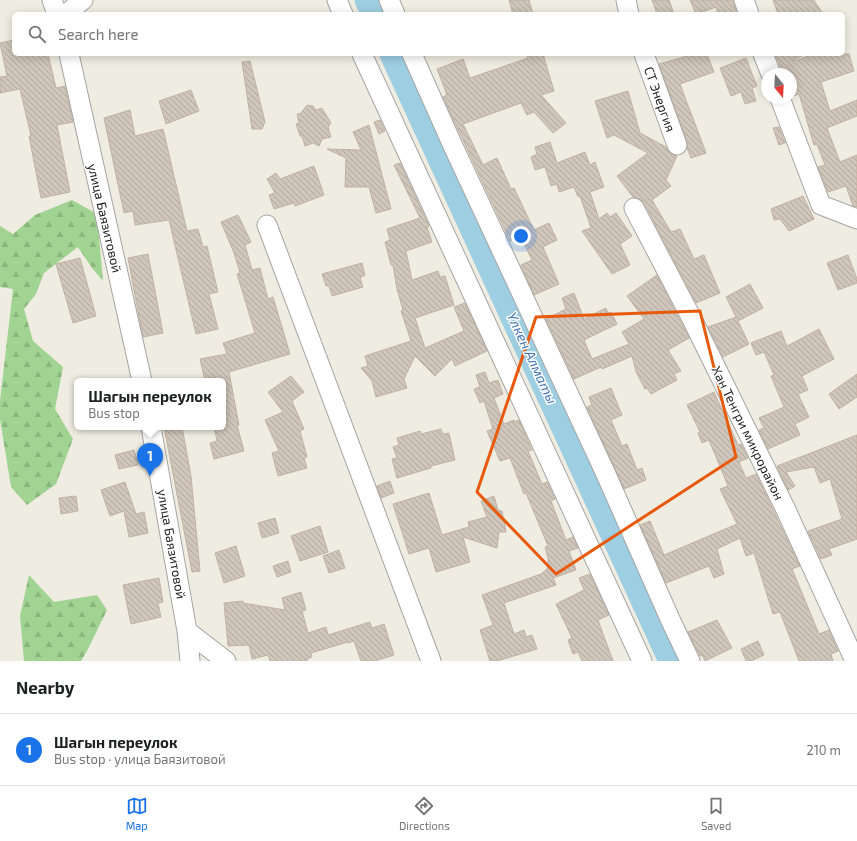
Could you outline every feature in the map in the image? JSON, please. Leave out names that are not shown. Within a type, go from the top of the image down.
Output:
[{"type":"street","points":[[52,0],[56,12]]},
{"type":"street","points":[[69,12],[84,0]]},
{"type":"street","points":[[337,0],[342,12]]},
{"type":"street","points":[[389,0],[393,12]]},
{"type":"street","points":[[626,0],[629,12]]},
{"type":"street","points":[[744,0],[748,12]]},
{"type":"street","name":"улица Баязитовой","points":[[69,56],[141,378]]},
{"type":"street","points":[[363,56],[642,661]]},
{"type":"street","points":[[413,56],[690,661]]},
{"type":"street","name":"СТ Энергия","points":[[645,56],[677,145]]},
{"type":"street","points":[[764,56],[769,68]]},
{"type":"street","points":[[782,104],[821,205],[857,219]]},
{"type":"street","name":"Хан Тенгри микрорайон","points":[[634,208],[691,317],[786,510],[855,661]]},
{"type":"street","points":[[268,225],[432,661]]},
{"type":"street","name":"улица Баязитовой","points":[[151,430],[187,631],[190,661]]},
{"type":"street","points":[[187,631],[226,661]]},
{"type":"highlighted area","points":[[700,311],[736,457],[556,574],[477,492],[536,317]]},
{"type":"green space","points":[[72,200],[97,214],[103,281],[78,247],[44,273],[36,294],[24,309],[33,341],[63,367],[55,409],[73,439],[56,484],[27,505],[11,487],[0,419],[0,401],[13,289],[0,287],[0,226],[13,234],[35,215]]},
{"type":"green space","points":[[29,575],[54,602],[97,595],[107,610],[81,661],[24,661],[20,616]]},
{"type":"building","points":[[509,0],[529,0],[532,12],[512,12]]},
{"type":"building","points":[[652,0],[669,0],[673,12],[656,12]]},
{"type":"building","points":[[690,0],[733,0],[736,12],[717,12],[716,7],[702,12],[695,12]]},
{"type":"building","points":[[773,0],[814,0],[822,12],[777,12]]},
{"type":"building","points":[[12,40],[12,56],[48,56],[56,88],[65,86],[73,122],[57,125],[70,192],[41,198],[29,136],[31,136],[20,89],[0,93],[0,77],[7,76],[0,43]]},
{"type":"building","points":[[845,54],[849,54],[854,71],[821,82],[830,111],[857,100],[857,116],[827,128],[840,162],[857,155],[857,207],[853,206],[846,186],[828,192],[818,167],[825,165],[817,144],[814,145],[799,94],[797,95],[797,68],[781,68],[776,56],[802,56],[793,60],[794,61],[809,56],[845,56]]},
{"type":"building","points":[[528,56],[544,56],[554,91],[541,95],[566,123],[553,133],[534,112],[527,115],[521,103],[463,124],[483,165],[497,158],[511,189],[514,188],[534,230],[549,223],[557,240],[543,247],[559,284],[534,295],[521,265],[532,260],[520,236],[510,241],[443,97],[447,95],[437,69],[463,59],[470,78],[528,58]]},
{"type":"building","points":[[708,56],[714,72],[680,84],[706,153],[691,158],[687,148],[687,141],[659,64],[684,57]]},
{"type":"building","points":[[746,58],[757,86],[752,88],[756,101],[745,104],[741,92],[731,96],[720,68]]},
{"type":"building","points":[[250,61],[265,122],[262,129],[252,129],[242,62]]},
{"type":"building","points":[[191,90],[199,111],[166,124],[159,101]]},
{"type":"building","points":[[628,91],[640,133],[666,147],[670,154],[677,156],[666,180],[671,186],[652,200],[671,232],[680,229],[694,259],[704,255],[720,293],[696,303],[644,203],[640,199],[633,197],[617,176],[648,153],[614,135],[607,138],[595,101]]},
{"type":"building","points":[[307,105],[313,106],[316,110],[322,108],[331,123],[328,127],[331,137],[322,139],[319,146],[313,143],[305,146],[296,124],[299,123],[297,114],[301,113]]},
{"type":"building","points":[[130,110],[135,136],[163,129],[187,231],[198,229],[203,247],[207,246],[218,292],[209,294],[218,329],[196,334],[169,220],[135,225],[133,211],[124,213],[104,118]]},
{"type":"building","points":[[380,120],[385,131],[379,134],[374,122]]},
{"type":"building","points":[[369,125],[391,209],[376,213],[369,187],[345,187],[346,158],[327,149],[361,150],[353,132]]},
{"type":"building","points":[[779,127],[785,143],[779,145],[773,128]]},
{"type":"building","points":[[550,142],[557,163],[585,152],[590,165],[595,162],[604,187],[590,192],[599,219],[607,213],[610,217],[616,213],[632,236],[620,244],[630,265],[612,274],[582,231],[591,228],[580,196],[578,197],[574,187],[559,192],[557,184],[551,186],[545,167],[535,170],[531,157],[537,154],[535,147]]},
{"type":"building","points":[[400,163],[429,226],[427,227],[432,242],[406,251],[412,280],[438,271],[440,277],[445,276],[454,305],[415,318],[425,348],[464,331],[454,307],[465,303],[487,351],[455,366],[452,359],[435,376],[415,356],[404,379],[407,388],[376,397],[372,381],[361,368],[368,366],[365,356],[411,341],[401,311],[403,310],[397,289],[393,265],[391,265],[385,242],[390,240],[387,229],[420,218],[394,165]]},
{"type":"building","points":[[314,166],[324,195],[295,206],[294,203],[274,209],[269,195],[275,193],[267,179],[276,173],[280,179]]},
{"type":"building","points":[[803,196],[814,219],[789,231],[780,219],[774,220],[771,209]]},
{"type":"building","points":[[238,215],[251,242],[245,245],[252,270],[260,268],[268,299],[273,297],[290,354],[229,372],[239,425],[237,425],[244,451],[214,459],[210,443],[217,441],[215,430],[226,430],[226,378],[204,378],[200,359],[227,354],[223,343],[255,333],[237,274],[240,273],[234,253],[221,222]]},
{"type":"building","points":[[148,254],[163,333],[143,337],[128,258]]},
{"type":"building","points":[[848,255],[857,279],[857,283],[838,290],[827,263]]},
{"type":"building","points":[[80,258],[96,316],[73,323],[56,264]]},
{"type":"building","points":[[362,263],[365,275],[360,278],[363,287],[332,296],[329,286],[326,286],[322,274]]},
{"type":"building","points":[[657,275],[689,338],[668,350],[681,371],[674,374],[677,380],[651,394],[647,388],[645,389],[636,372],[632,356],[602,369],[601,367],[574,379],[546,319],[566,309],[562,298],[574,293],[584,319],[606,308],[608,313],[611,312],[617,324],[584,340],[592,359],[629,344],[622,332],[644,319],[627,296]]},
{"type":"building","points":[[750,284],[763,308],[738,321],[749,344],[723,357],[708,327],[736,317],[726,297]]},
{"type":"building","points":[[819,329],[834,359],[802,376],[808,390],[798,394],[809,417],[795,424],[800,435],[768,449],[759,430],[764,428],[759,418],[784,407],[771,376],[774,375],[764,352],[756,355],[751,343],[781,331],[787,346]]},
{"type":"building","points":[[485,372],[489,383],[498,380],[503,394],[494,398],[504,424],[514,420],[514,422],[519,420],[532,450],[528,451],[542,484],[547,482],[555,499],[551,501],[566,540],[573,537],[578,548],[569,551],[576,570],[553,578],[556,585],[504,603],[514,634],[524,630],[526,637],[532,635],[537,649],[497,661],[490,661],[480,630],[493,625],[482,595],[541,574],[548,568],[548,558],[545,547],[548,546],[526,493],[524,494],[510,458],[500,461],[487,431],[493,429],[484,401],[480,403],[474,389],[480,387],[476,375]]},
{"type":"building","points":[[857,374],[857,397],[839,409],[829,394]]},
{"type":"building","points":[[291,376],[304,392],[292,401],[304,429],[300,431],[307,457],[304,458],[307,468],[278,476],[272,453],[279,451],[265,420],[283,412],[268,392]]},
{"type":"building","points":[[611,388],[622,415],[611,420],[622,446],[627,444],[637,470],[642,468],[646,480],[624,489],[587,407],[592,405],[589,397]]},
{"type":"building","points":[[714,392],[738,445],[741,444],[748,458],[739,462],[746,478],[756,474],[800,566],[792,569],[819,634],[829,630],[838,651],[831,654],[833,661],[799,661],[780,612],[773,614],[754,553],[746,556],[740,538],[717,549],[724,574],[714,578],[709,566],[666,583],[640,525],[650,521],[664,555],[737,524],[720,489],[728,486],[709,440],[702,443],[698,433],[700,432],[687,405]]},
{"type":"building","points":[[441,429],[443,434],[449,433],[455,460],[431,466],[431,468],[397,478],[392,459],[397,458],[393,447],[399,445],[397,438],[420,431],[421,434]]},
{"type":"building","points":[[165,430],[183,430],[191,476],[200,571],[192,572]]},
{"type":"building","points":[[857,435],[857,539],[829,549],[832,555],[821,559],[808,531],[842,519],[830,479],[820,483],[814,467],[786,472],[795,486],[788,490],[777,466]]},
{"type":"building","points":[[134,450],[138,465],[119,469],[115,455]]},
{"type":"building","points":[[390,481],[394,493],[381,498],[377,486]]},
{"type":"building","points":[[125,482],[136,514],[144,512],[148,533],[129,537],[124,511],[110,516],[101,490]]},
{"type":"building","points":[[429,493],[442,535],[469,527],[468,522],[487,517],[481,501],[494,496],[498,510],[502,511],[506,532],[499,532],[497,548],[463,537],[470,562],[436,572],[429,548],[409,554],[393,504]]},
{"type":"building","points":[[76,496],[78,511],[61,514],[59,498]]},
{"type":"building","points":[[275,518],[279,533],[262,538],[258,523]]},
{"type":"building","points":[[320,526],[328,552],[300,561],[291,536]]},
{"type":"building","points":[[236,546],[245,576],[224,583],[215,553]]},
{"type":"building","points":[[339,550],[345,568],[329,573],[323,556]]},
{"type":"building","points":[[288,561],[291,572],[277,577],[273,566]]},
{"type":"building","points":[[590,574],[609,615],[598,620],[613,661],[582,661],[578,652],[573,654],[568,640],[572,638],[556,604],[584,590],[579,578]]},
{"type":"building","points":[[159,578],[163,602],[158,603],[161,617],[131,624],[123,585]]},
{"type":"building","points":[[301,592],[306,610],[302,611],[308,633],[326,627],[328,635],[370,622],[372,628],[384,624],[394,655],[375,661],[361,661],[354,641],[311,653],[312,657],[307,659],[307,661],[270,661],[268,655],[252,659],[249,645],[228,646],[224,603],[243,601],[243,603],[285,610],[282,598]]},
{"type":"building","points":[[717,620],[732,648],[705,661],[702,655],[700,656],[688,632]]},
{"type":"building","points":[[758,641],[764,655],[751,661],[746,661],[741,649]]},
{"type":"waterway","name":"Үлкен Алматы","points":[[367,0],[373,12]]},
{"type":"waterway","name":"Үлкен Алматы","points":[[393,56],[671,661]]},
{"type":"place","name":"Шагын переулок","points":[[150,476]]}]
